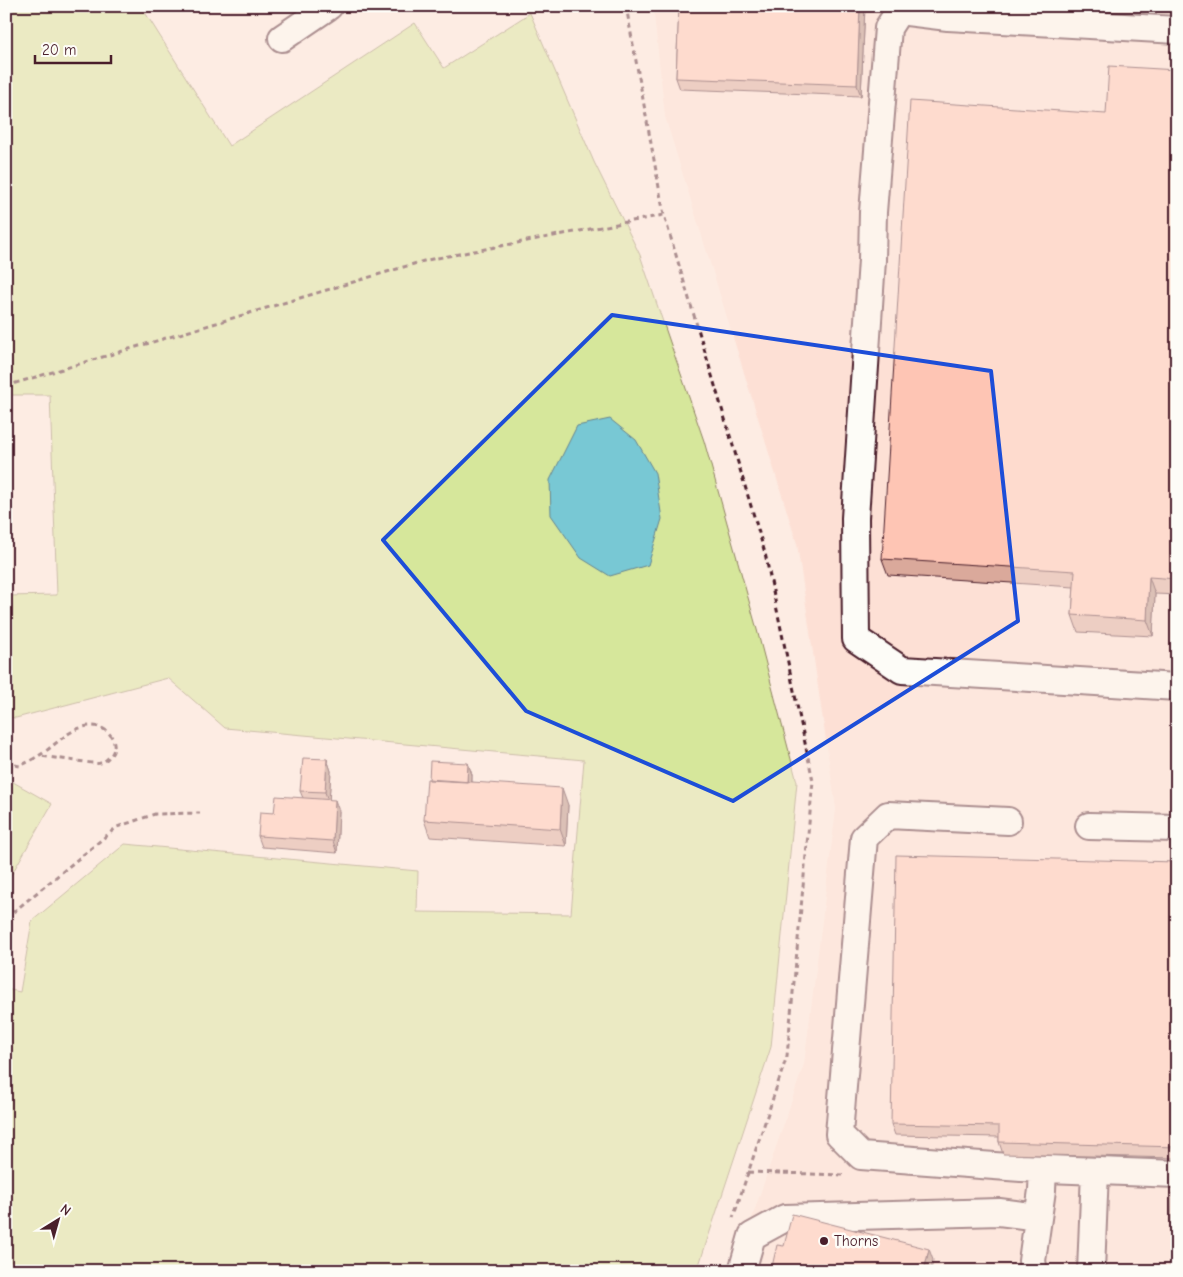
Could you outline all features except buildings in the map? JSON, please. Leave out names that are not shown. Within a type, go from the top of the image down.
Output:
[{"type":"lane","points":[[282,38],[329,6]]},
{"type":"lane","points":[[1177,30],[899,9],[888,28],[873,212],[872,260],[855,518],[856,639],[902,670],[1177,687]]},
{"type":"lane","points":[[1008,821],[888,815],[864,838],[839,1134],[861,1156],[1043,1169],[1177,1174]]},
{"type":"lane","points":[[1089,826],[1177,828]]},
{"type":"lane","points":[[1034,1271],[1032,1261],[1042,1190],[1043,1169]]},
{"type":"lane","points":[[1091,1271],[1095,1171]]},
{"type":"lane","points":[[742,1271],[752,1236],[785,1218],[999,1212],[1038,1217]]},
{"type":"path","points":[[626,6],[664,215],[765,554],[813,780],[786,1056],[730,1226]]},
{"type":"path","points":[[6,384],[427,260],[664,215]]},
{"type":"path","points":[[6,763],[20,766],[40,756],[73,730],[91,725],[102,728],[110,733],[113,739],[114,749],[110,757],[101,763],[40,756]]},
{"type":"path","points":[[6,918],[117,827],[155,814],[200,813]]},
{"type":"highlighted area","points":[[612,315],[991,371],[1018,621],[733,801],[526,711],[383,540]]},
{"type":"shaded area","points":[[653,6],[1177,6],[1177,1271],[734,1271],[804,1064],[836,809],[797,544],[665,117]]},
{"type":"green space","points":[[6,6],[141,6],[229,146],[415,23],[444,68],[530,13],[594,162],[640,255],[704,441],[797,782],[771,1047],[697,1271],[6,1271],[6,989],[20,992],[32,921],[125,844],[418,871],[417,912],[571,914],[584,760],[225,728],[168,678],[16,718],[6,717],[6,596],[57,595],[50,395],[6,395]]},
{"type":"green space","points":[[6,778],[52,804],[6,884]]},
{"type":"water","points":[[610,419],[636,440],[655,473],[662,519],[648,565],[610,576],[581,558],[551,515],[550,480],[577,426]]},
{"type":"place","name":"Thorns","points":[[824,1241]]}]
